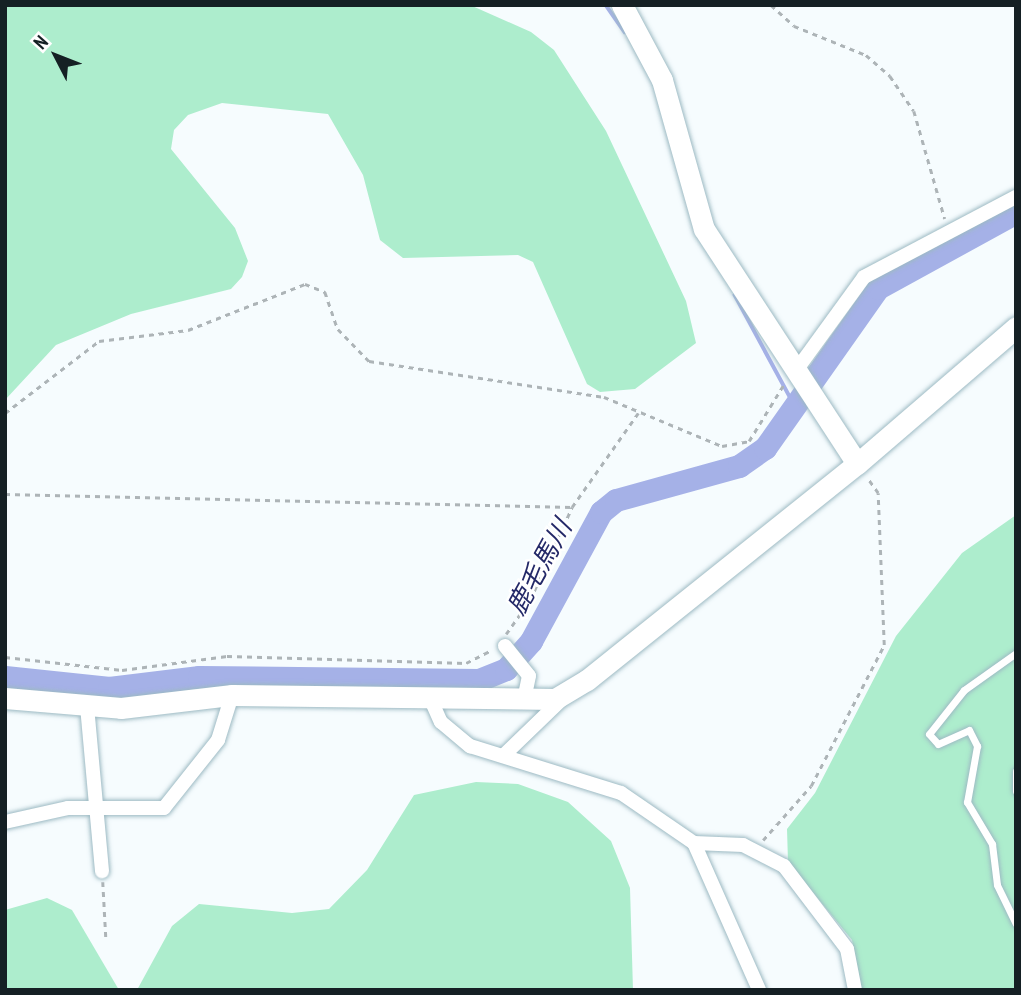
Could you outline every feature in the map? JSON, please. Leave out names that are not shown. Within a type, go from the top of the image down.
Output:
[{"type":"street","points":[[622,5],[653,58],[704,229],[794,376],[858,464]]},
{"type":"street","points":[[794,376],[864,277],[1016,197]]},
{"type":"street","points":[[503,756],[571,691],[858,464],[1016,327]]},
{"type":"street","points":[[505,646],[525,668],[524,700]]},
{"type":"street","points":[[5,698],[121,708],[232,695],[524,700],[571,691]]},
{"type":"street","points":[[5,822],[94,808],[164,808],[219,740],[232,695]]},
{"type":"street","points":[[430,700],[452,735],[503,756],[621,793],[694,843],[757,849],[784,866],[833,925],[847,949],[855,990]]},
{"type":"street","points":[[87,706],[94,808],[102,872]]},
{"type":"street","points":[[694,843],[759,990]]},
{"type":"lane","points":[[1016,653],[964,690],[929,734],[938,744],[969,730],[977,746],[967,802],[992,844],[997,885],[1016,923]]},
{"type":"lane","points":[[1016,771],[1016,790]]},
{"type":"path","points":[[771,5],[794,26],[866,55],[905,94],[948,232]]},
{"type":"path","points":[[5,413],[99,341],[188,330],[304,284],[325,292],[338,328],[369,361],[538,383],[604,397],[638,413],[736,448],[763,423],[777,391],[794,376]]},
{"type":"path","points":[[5,657],[122,670],[227,656],[467,663],[500,642],[530,600],[572,507],[638,413]]},
{"type":"path","points":[[757,849],[811,786],[884,645],[878,493],[858,464]]},
{"type":"path","points":[[5,494],[572,507]]},
{"type":"path","points":[[102,872],[106,938]]},
{"type":"green space","points":[[5,5],[470,5],[531,32],[554,50],[606,131],[686,301],[696,343],[635,389],[600,392],[587,384],[533,262],[518,255],[403,258],[380,240],[363,175],[328,114],[222,103],[188,115],[174,130],[171,149],[235,228],[248,261],[242,277],[231,289],[131,314],[56,345],[5,400]]},
{"type":"green space","points":[[1016,515],[1016,990],[862,990],[852,940],[788,862],[787,829],[815,793],[896,636],[962,553]]},
{"type":"green space","points":[[476,782],[518,784],[568,802],[611,841],[630,888],[633,990],[137,990],[172,926],[199,904],[292,913],[329,909],[367,870],[414,795]]},
{"type":"green space","points":[[47,898],[72,910],[119,990],[5,990],[5,910]]},
{"type":"waterway","points":[[606,5],[625,32]]},
{"type":"waterway","name":"鹿毛馬川","points":[[5,677],[109,688],[199,677],[479,680],[506,669],[531,641],[601,512],[616,500],[739,466],[765,448],[878,288],[1016,212]]},
{"type":"waterway","points":[[735,295],[794,404]]}]
